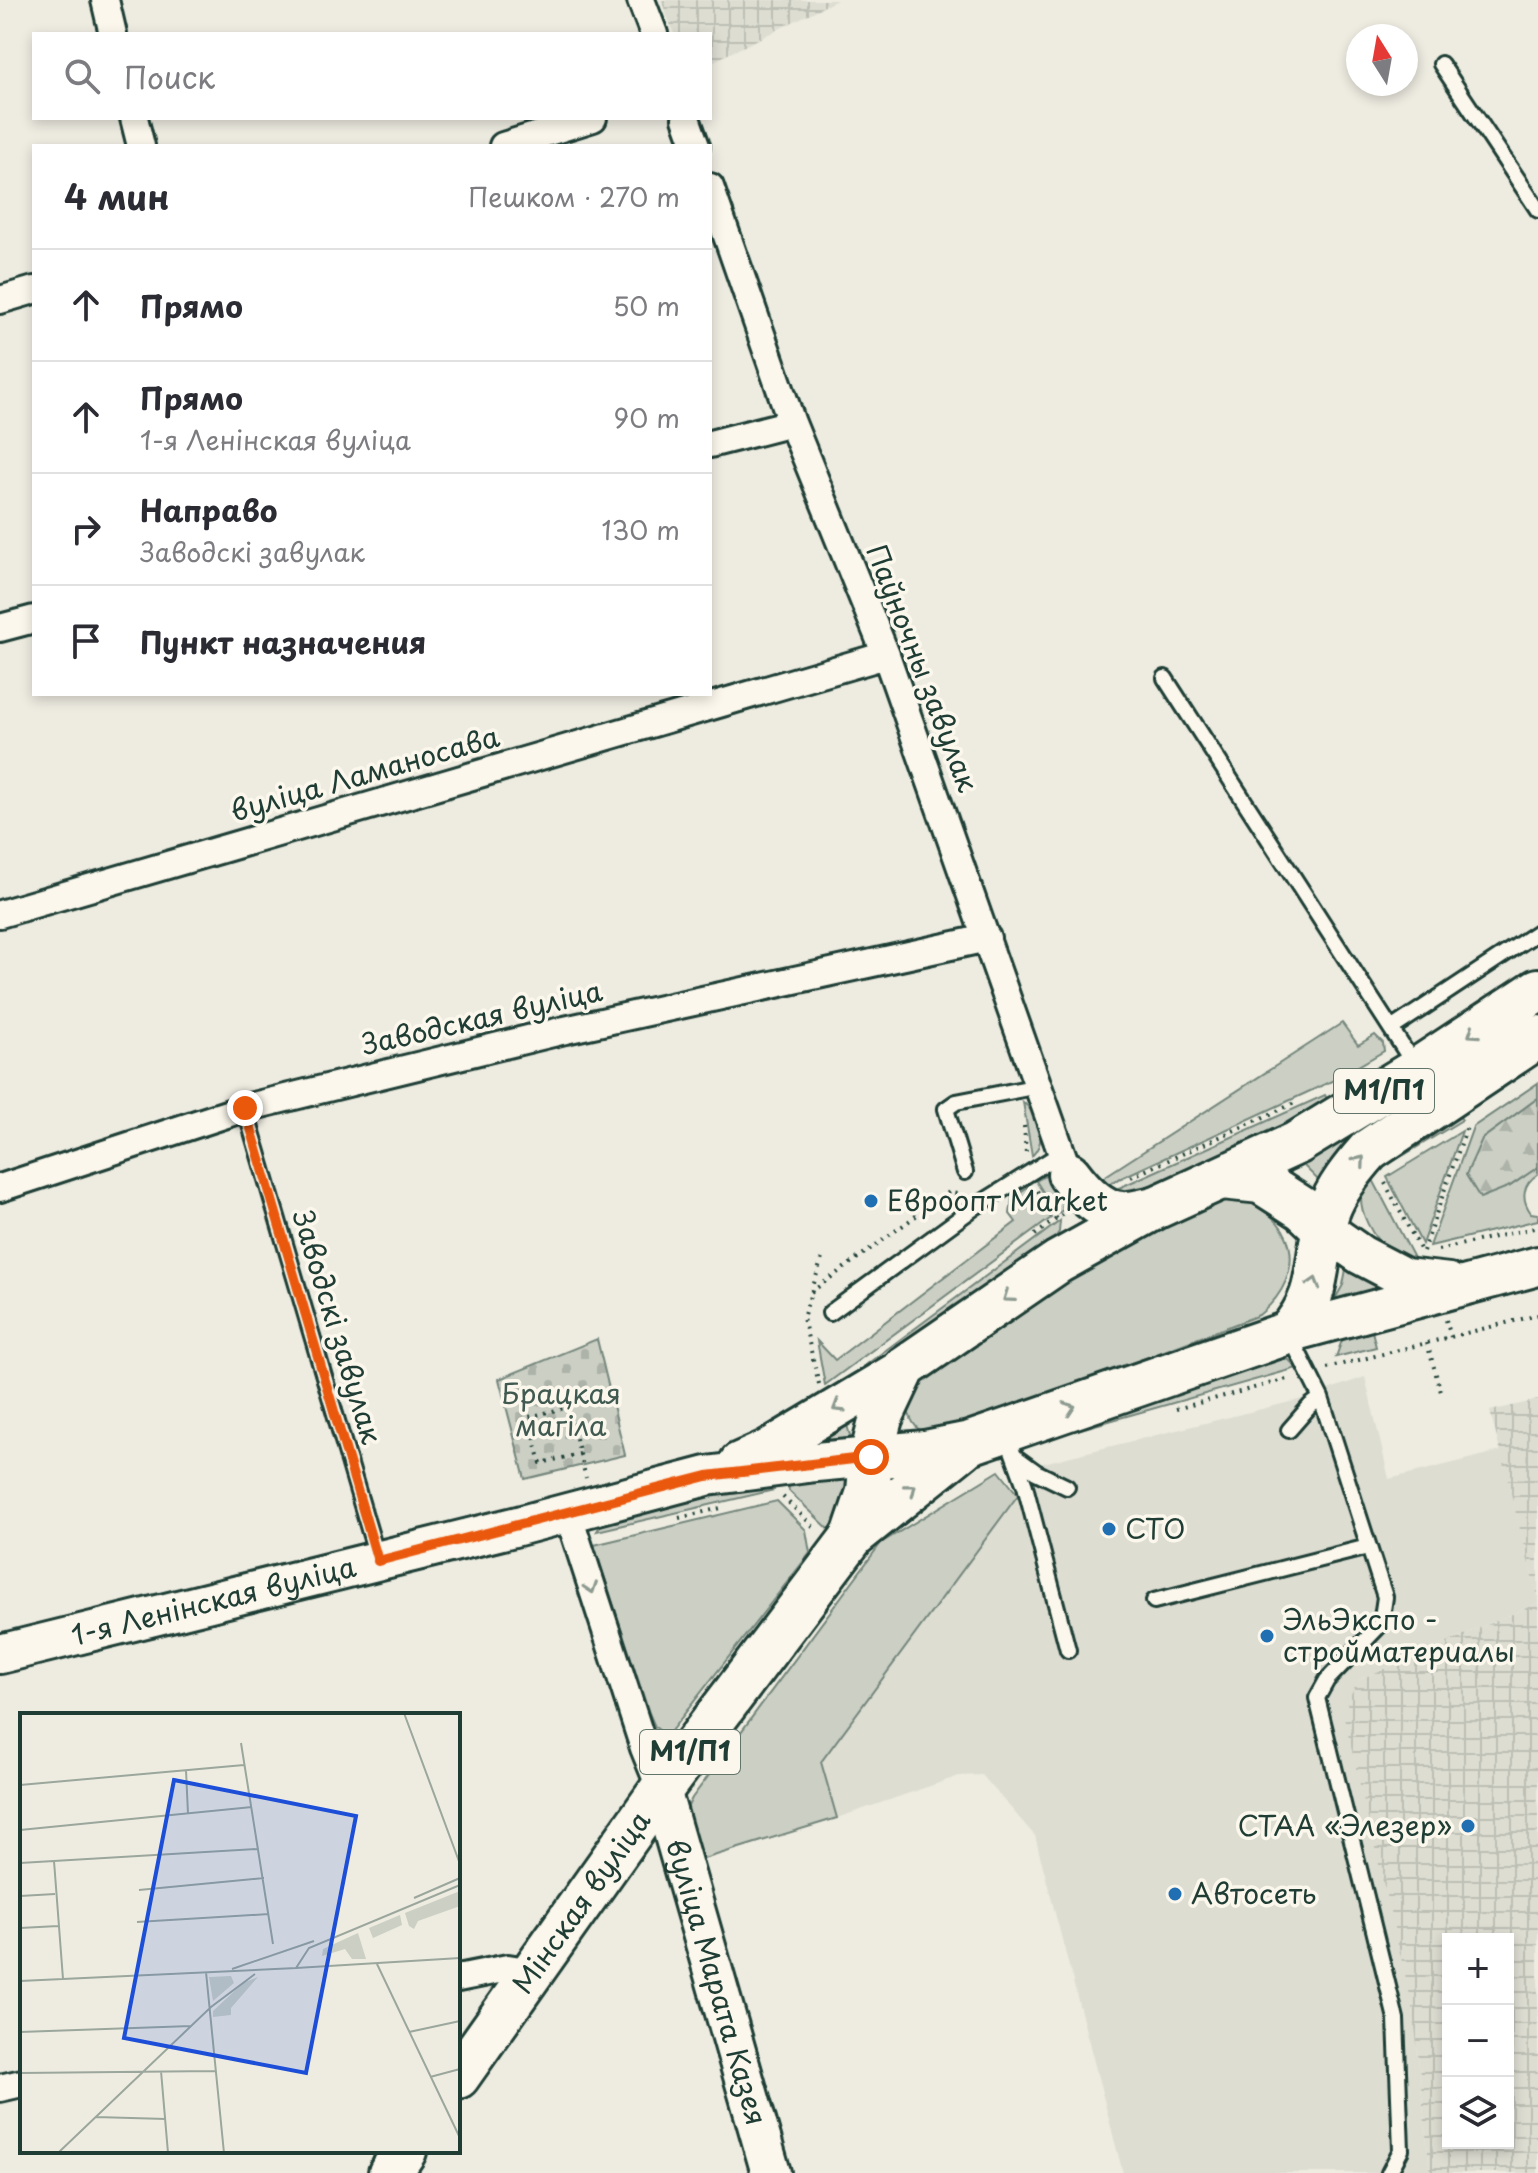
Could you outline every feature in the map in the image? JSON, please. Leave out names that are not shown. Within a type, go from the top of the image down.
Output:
[{"type":"main road","name":"М1/П1","points":[[840,1538],[868,1492],[871,1457],[881,1418],[898,1380],[1058,1262],[1155,1208],[1297,1143],[1538,990]]},
{"type":"main road","name":"М1/П1","points":[[840,1538],[981,1445],[1288,1333],[1301,1318],[1317,1281],[1324,1229],[1334,1197],[1369,1150],[1538,1037]]},
{"type":"main road","points":[[1066,1163],[1080,1189],[1106,1209],[1122,1213],[1155,1208]]},
{"type":"main road","points":[[1058,1262],[1071,1244],[1075,1228],[1066,1163]]},
{"type":"main road","points":[[1222,1178],[1261,1182],[1303,1209],[1324,1229],[1361,1255],[1405,1278],[1451,1289]]},
{"type":"main road","points":[[1288,1333],[1538,1266]]},
{"type":"main road","points":[[898,1380],[891,1408],[894,1423],[903,1437],[981,1445]]},
{"type":"main road","points":[[707,1476],[768,1449],[898,1380]]},
{"type":"main road","points":[[707,1476],[981,1445]]},
{"type":"main road","name":"1-я Ленінская вуліца","points":[[0,1654],[378,1561],[578,1498],[707,1476]]},
{"type":"main road","name":"Мінская вуліца","points":[[460,2074],[840,1538]]},
{"type":"main road","name":"вуліца Марата Казея","points":[[661,1790],[771,2173]]},
{"type":"main road","points":[[390,2173],[404,2153]]},
{"type":"street","points":[[105,0],[113,32]]},
{"type":"street","points":[[641,0],[653,32]]},
{"type":"street","points":[[134,120],[140,144]]},
{"type":"street","points":[[509,144],[587,120]]},
{"type":"street","points":[[687,120],[695,144]]},
{"type":"street","name":"Паўночны завулак","points":[[712,193],[792,423],[886,655],[987,938],[1030,1087],[1066,1163]]},
{"type":"street","points":[[0,300],[32,291]]},
{"type":"street","points":[[712,443],[792,423]]},
{"type":"street","points":[[0,628],[32,620]]},
{"type":"street","name":"вуліца Ламаносава","points":[[0,914],[886,655]]},
{"type":"street","name":"Заводская вуліца","points":[[0,1188],[245,1108],[565,1030],[987,938]]},
{"type":"street","points":[[578,1498],[586,1573],[661,1790]]},
{"type":"street","points":[[460,1978],[508,1968],[533,1972]]},
{"type":"street","points":[[0,2088],[20,2083]]},
{"type":"lane","points":[[1441,64],[1538,210]]},
{"type":"lane","points":[[1165,678],[1418,1069]]},
{"type":"lane","points":[[1391,1029],[1538,932]]},
{"type":"lane","points":[[965,1172],[946,1109],[956,1102],[1030,1087]]},
{"type":"lane","name":"Заводскі завулак","points":[[245,1108],[378,1561]]},
{"type":"lane","points":[[830,1313],[1025,1173],[1066,1163]]},
{"type":"lane","points":[[1288,1333],[1321,1398],[1385,1597],[1381,1624],[1327,1680],[1317,1698],[1396,2019],[1401,2150],[1389,2173]]},
{"type":"lane","points":[[1289,1430],[1321,1398]]},
{"type":"lane","points":[[981,1445],[1067,1487]]},
{"type":"lane","points":[[981,1445],[1025,1486],[1068,1650]]},
{"type":"lane","points":[[1154,1601],[1368,1547]]},
{"type":"path","points":[[1027,1156],[1030,1087]]},
{"type":"path","points":[[1422,1253],[1469,1122]]},
{"type":"path","points":[[1369,1150],[1422,1253]]},
{"type":"path","points":[[1422,1253],[1538,1227]]},
{"type":"path","points":[[1451,1289],[1451,1337]]},
{"type":"path","points":[[1175,1409],[1538,1315]]},
{"type":"path","points":[[1427,1343],[1441,1392]]},
{"type":"path","points":[[578,1498],[580,1454],[568,1407],[529,1417],[541,1463],[580,1454]]},
{"type":"path","points":[[780,1494],[840,1538]]},
{"type":"path","points":[[678,1518],[736,1504]]},
{"type":"shaded area","points":[[661,0],[837,0],[712,62],[712,32],[673,32]]},
{"type":"shaded area","points":[[1365,1377],[1389,1479],[1501,1451],[1538,1600],[1538,1603],[1358,1680],[1413,2008],[1430,2173],[1123,2173],[1035,1836],[982,1775],[959,1776],[837,1818],[820,1762],[1043,1463],[1302,1399]]},
{"type":"shaded area","points":[[1538,1400],[1538,1600],[1490,1411]]},
{"type":"shaded area","points":[[1538,1603],[1538,2173],[1430,2173],[1413,2008],[1344,1717],[1358,1680]]},
{"type":"green space","points":[[1342,1023],[1358,1045],[1375,1035],[1383,1043],[1384,1051],[1334,1080],[1095,1190],[1090,1186]]},
{"type":"green space","points":[[1538,1083],[1538,1098],[1482,1139],[1510,1186],[1538,1167],[1538,1174],[1526,1187],[1524,1197],[1531,1213],[1538,1214],[1538,1220],[1430,1246],[1473,1127]]},
{"type":"green space","points":[[1325,1095],[1331,1107],[1148,1201],[1101,1196]]},
{"type":"green space","points":[[1538,1098],[1538,1167],[1510,1186],[1480,1198],[1466,1175],[1482,1139]]},
{"type":"green space","points":[[1023,1102],[1034,1114],[1040,1128],[1040,1142],[1032,1156]]},
{"type":"green space","points":[[1460,1117],[1462,1120],[1389,1164],[1385,1156]]},
{"type":"green space","points":[[1462,1131],[1422,1244],[1387,1177]]},
{"type":"green space","points":[[1351,1135],[1355,1142],[1325,1187],[1301,1163]]},
{"type":"green space","points":[[1369,1172],[1414,1258],[1390,1251],[1368,1224],[1361,1198]]},
{"type":"green space","points":[[1045,1176],[1054,1182],[1061,1194],[1063,1210],[1057,1214],[1036,1181]]},
{"type":"green space","points":[[1029,1186],[1051,1218],[825,1385],[817,1341],[835,1360],[1016,1222],[1010,1214],[1012,1198]]},
{"type":"green space","points":[[1231,1197],[1253,1204],[1271,1215],[1283,1229],[1289,1246],[1290,1263],[1286,1281],[1259,1315],[949,1433],[926,1432],[916,1427],[906,1405],[912,1388],[1054,1287],[1191,1210]]},
{"type":"green space","points":[[1060,1221],[1059,1232],[1050,1246],[778,1430]]},
{"type":"green space","points":[[1347,1264],[1393,1287],[1331,1306],[1343,1285]]},
{"type":"green space","points":[[1372,1331],[1376,1347],[1336,1357],[1342,1340]]},
{"type":"green space","name":"Брацкая магіла","points":[[597,1339],[625,1455],[525,1479],[499,1379]]},
{"type":"green space","points":[[1274,1358],[1289,1360],[1297,1368],[1024,1445]]},
{"type":"green space","points":[[845,1417],[851,1440],[788,1452]]},
{"type":"green space","points":[[999,1471],[1018,1495],[821,1762],[837,1818],[697,1861],[685,1812],[692,1798],[881,1543]]},
{"type":"green space","points":[[787,1477],[849,1478],[853,1486],[833,1533],[789,1491]]},
{"type":"green space","points":[[772,1480],[774,1490],[597,1531],[604,1520]]},
{"type":"green space","points":[[777,1501],[806,1530],[810,1553],[667,1736],[655,1727],[649,1713],[594,1545]]},
{"type":"place","name":"Евроопт Market","points":[[871,1201]]},
{"type":"place","name":"СТО","points":[[1109,1529]]},
{"type":"place","name":"ЭльЭкспо - стройматериалы","points":[[1267,1636]]},
{"type":"place","name":"СТАА «Элезер»","points":[[1468,1826]]},
{"type":"place","name":"Автосеть","points":[[1175,1894]]},
{"type":"route","points":[[245,1108],[378,1561],[707,1476],[871,1457]]}]
